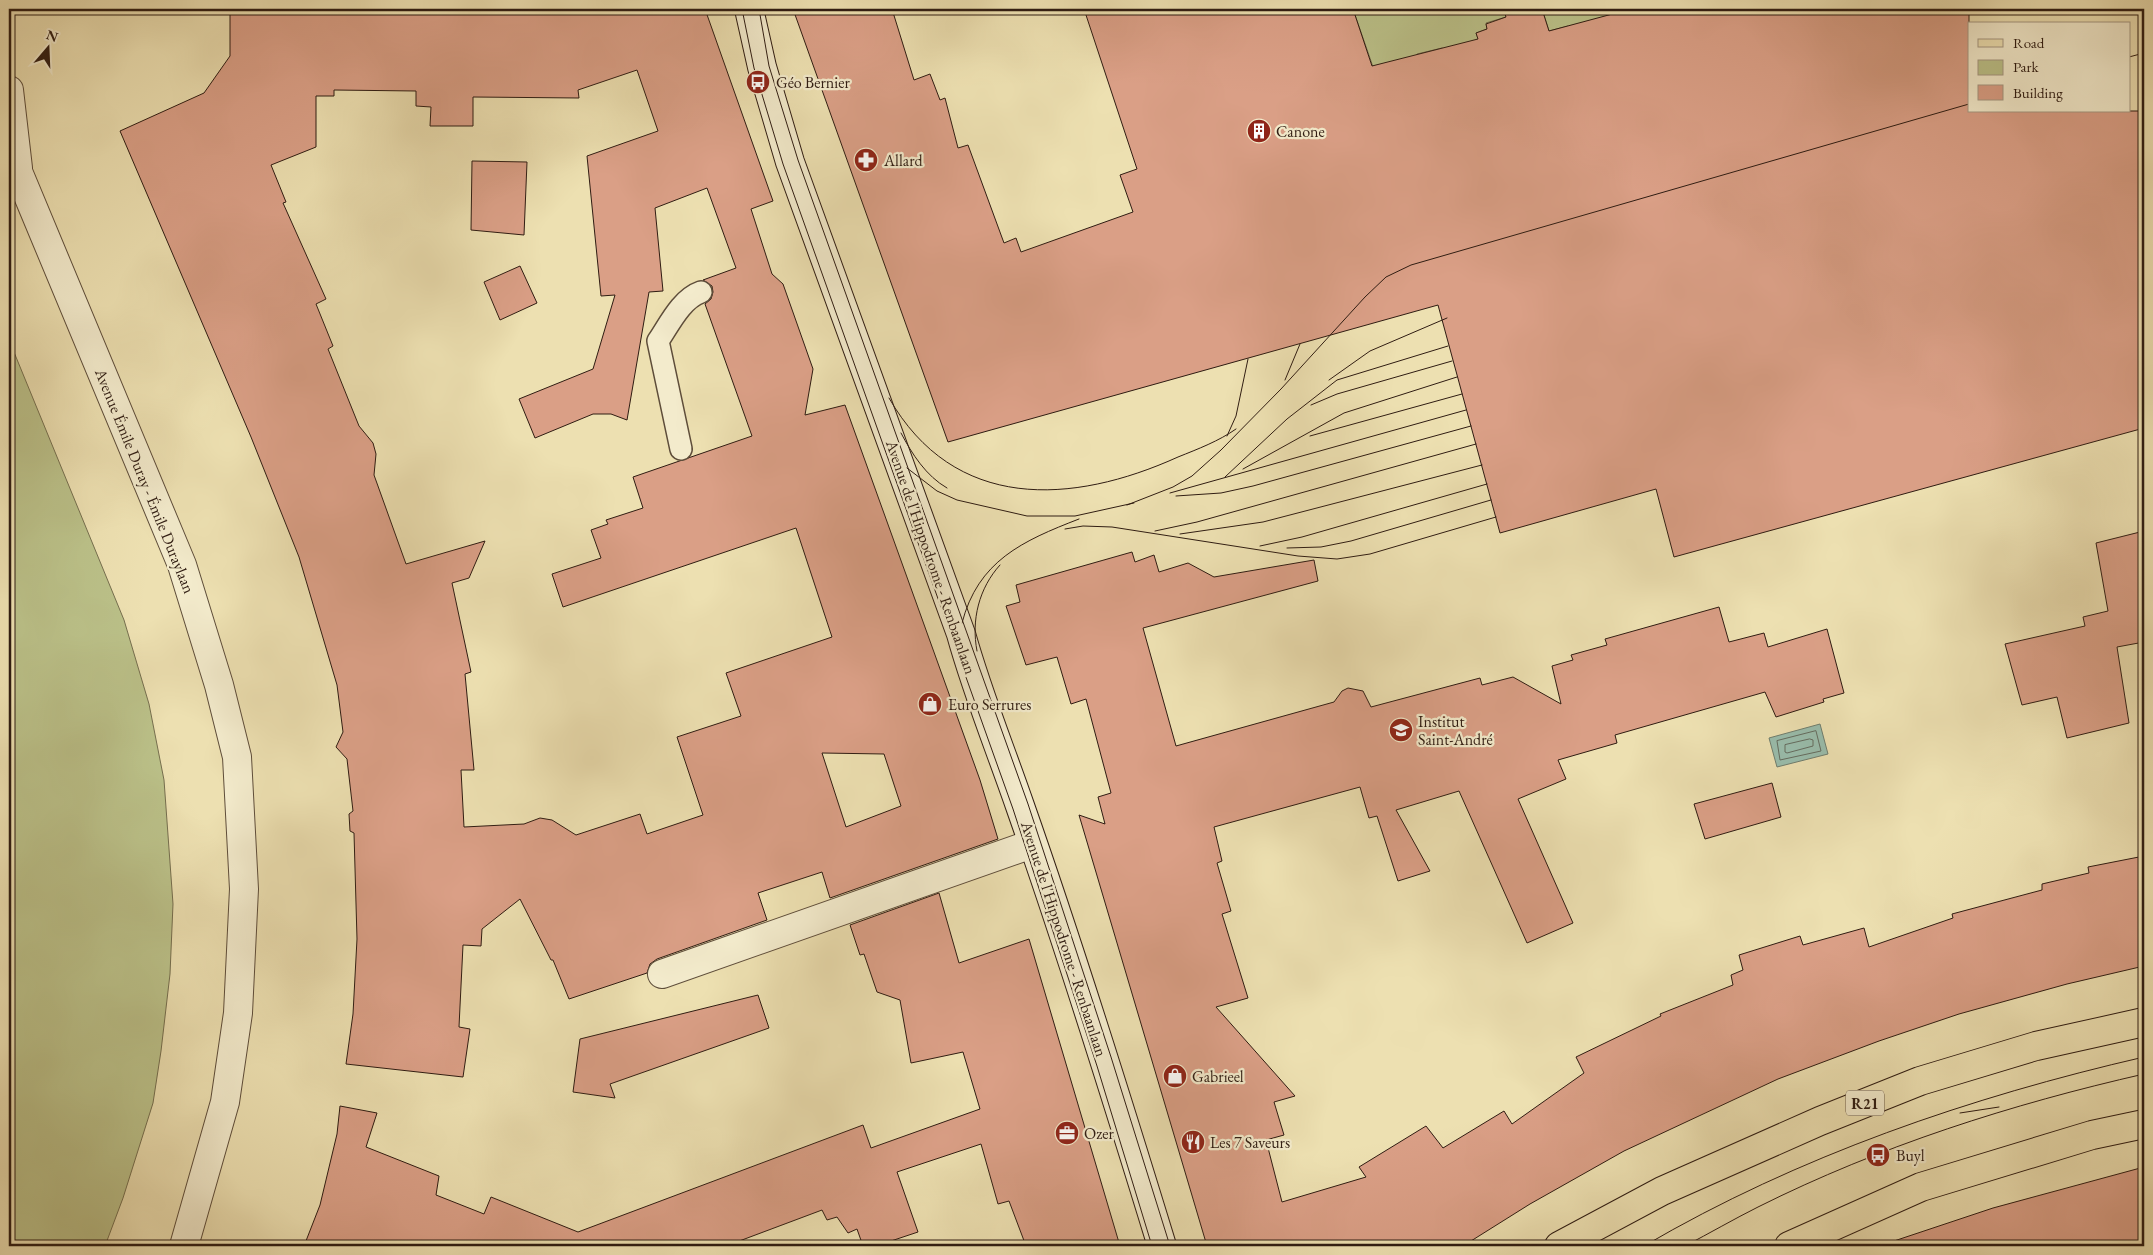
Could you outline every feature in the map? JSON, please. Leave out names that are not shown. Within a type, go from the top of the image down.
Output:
[{"type":"main road","name":"R21","points":[[1560,1246],[1662,1191],[1820,1121],[1920,1081],[2036,1046],[2144,1022]]},
{"type":"main road","points":[[1789,1246],[1921,1187],[2092,1135],[2144,1124]]},
{"type":"street","name":"Avenue de l'Hippodrome - Renbaanlaan","points":[[749,9],[762,67],[790,162],[961,634],[974,682],[1020,806],[1117,1098],[1162,1246]]},
{"type":"street","name":"Avenue Émile Duray - Émile Duraylaan","points":[[9,90],[13,160],[182,565],[220,685],[237,757],[244,889],[238,1013],[225,1102],[184,1246]]},
{"type":"street","points":[[662,974],[1032,844]]},
{"type":"lane","points":[[681,449],[658,341],[683,304],[694,294],[701,292]]},
{"type":"green space","points":[[1353,9],[1522,9],[1505,14],[1506,17],[1486,23],[1487,29],[1476,33],[1487,64],[1442,48],[1417,54],[1382,93]]},
{"type":"green space","points":[[1542,9],[1620,9],[1625,25],[1572,40],[1568,26],[1549,31]]},
{"type":"green space","points":[[9,340],[124,620],[149,704],[164,780],[173,904],[170,974],[161,1051],[153,1103],[123,1198],[105,1246],[9,1246]]},
{"type":"water","points":[[1820,724],[1828,754],[1777,767],[1769,738]]},
{"type":"building","points":[[230,9],[705,9],[773,201],[751,209],[772,274],[783,284],[813,369],[805,415],[845,405],[980,780],[998,839],[830,898],[822,872],[758,893],[767,920],[657,959],[650,964],[647,973],[569,999],[553,960],[551,960],[520,899],[482,929],[481,946],[463,945],[459,1027],[470,1029],[463,1077],[346,1064],[353,1014],[357,939],[354,833],[350,831],[349,814],[353,811],[347,759],[336,747],[343,732],[337,685],[299,557],[251,437],[120,131],[204,93],[230,56]],"holes":[[[637,70],[658,131],[587,156],[601,296],[615,295],[593,369],[519,399],[535,438],[593,414],[611,414],[627,420],[649,292],[663,291],[655,208],[707,188],[736,268],[703,280],[712,286],[713,292],[711,299],[705,304],[752,436],[633,477],[643,508],[606,520],[608,524],[591,530],[601,558],[552,574],[563,607],[796,528],[832,637],[726,673],[741,716],[677,737],[703,815],[647,834],[640,814],[576,835],[552,820],[540,818],[524,824],[464,827],[461,770],[474,770],[465,674],[471,672],[452,583],[469,578],[485,541],[406,564],[374,475],[376,454],[373,443],[359,426],[328,349],[333,346],[316,304],[326,299],[283,203],[286,202],[271,165],[316,147],[316,96],[334,96],[334,90],[416,91],[416,106],[431,107],[430,126],[473,126],[473,97],[579,98],[578,90]],[[822,753],[884,754],[901,806],[846,827]]]},
{"type":"building","points":[[793,9],[892,9],[914,80],[930,74],[940,100],[945,98],[958,148],[968,145],[1004,243],[1016,238],[1021,252],[1133,212],[1120,175],[1137,169],[1084,9],[1353,9],[1372,66],[1478,39],[1476,33],[1487,29],[1486,24],[1506,17],[1505,14],[1522,9],[1542,9],[1549,31],[1631,9],[1969,9],[1968,112],[2144,111],[2144,428],[1674,557],[1656,489],[1500,533],[1438,305],[948,442]]},
{"type":"building","points":[[472,161],[527,162],[524,235],[471,230]]},
{"type":"building","points":[[520,266],[537,303],[500,320],[484,282]]},
{"type":"building","points":[[2144,531],[2144,642],[2117,647],[2129,723],[2067,738],[2057,697],[2022,705],[2005,644],[2085,626],[2083,617],[2108,611],[2096,543]]},
{"type":"building","points":[[1132,552],[1135,562],[1154,555],[1159,572],[1188,563],[1214,577],[1314,560],[1318,581],[1143,628],[1176,746],[1334,702],[1342,691],[1348,688],[1363,691],[1371,707],[1480,678],[1482,685],[1513,677],[1561,704],[1552,666],[1573,660],[1571,655],[1607,645],[1605,639],[1719,607],[1729,642],[1764,633],[1768,647],[1827,629],[1844,693],[1823,699],[1824,702],[1776,717],[1765,692],[1615,735],[1617,743],[1558,760],[1566,779],[1518,799],[1573,923],[1527,943],[1459,791],[1396,810],[1430,871],[1398,881],[1377,816],[1369,818],[1360,787],[1214,827],[1222,861],[1217,863],[1231,911],[1222,914],[1248,998],[1216,1007],[1295,1096],[1274,1102],[1284,1135],[1266,1140],[1282,1202],[1366,1177],[1359,1167],[1426,1126],[1443,1148],[1504,1111],[1512,1124],[1584,1073],[1576,1057],[1661,1016],[1660,1014],[1733,985],[1731,975],[1743,970],[1739,955],[1800,936],[1803,945],[1864,928],[1869,947],[1953,918],[1952,914],[2042,890],[2042,884],[2089,873],[2088,867],[2144,856],[2144,966],[2067,984],[1959,1014],[1879,1041],[1778,1079],[1624,1151],[1530,1204],[1463,1246],[1207,1246],[1079,815],[1105,824],[1098,797],[1111,793],[1086,699],[1071,704],[1057,657],[1026,665],[1006,606],[1020,602],[1016,585]]},
{"type":"building","points":[[1772,783],[1781,817],[1705,839],[1694,804]]},
{"type":"building","points":[[939,893],[959,963],[1029,939],[1120,1246],[1026,1246],[1009,1201],[998,1204],[981,1144],[897,1172],[918,1232],[876,1246],[863,1246],[857,1229],[848,1233],[837,1217],[827,1220],[822,1210],[726,1246],[304,1246],[320,1205],[337,1134],[340,1106],[377,1113],[366,1147],[439,1176],[436,1195],[484,1214],[491,1197],[578,1232],[863,1125],[871,1148],[980,1109],[963,1052],[911,1063],[900,1000],[877,992],[864,954],[860,955],[850,925]]},
{"type":"building","points":[[758,995],[769,1028],[610,1084],[615,1098],[573,1092],[580,1039]]},
{"type":"building","points":[[2144,1167],[2144,1246],[1895,1246],[1894,1241],[1993,1208]]},
{"type":"tram line","points":[[742,9],[754,68],[783,164],[1013,809],[1097,1066],[1152,1246]]},
{"type":"tram line","points":[[759,9],[769,66],[798,160],[1028,804],[1111,1057],[1170,1246]]},
{"type":"tram line","points":[[2130,57],[2144,53]]},
{"type":"tram line","points":[[1127,505],[1173,487],[1192,476],[1221,450],[1281,389],[1365,297],[1386,277],[1411,265],[1968,104]]},
{"type":"tram line","points":[[1329,380],[1370,351],[1447,318]]},
{"type":"tram line","points":[[1285,380],[1300,344]]},
{"type":"tram line","points":[[1225,477],[1287,419],[1337,380],[1448,346]]},
{"type":"tram line","points":[[1227,436],[1236,416],[1248,359]]},
{"type":"tram line","points":[[1311,405],[1337,394],[1452,361]]},
{"type":"tram line","points":[[1243,469],[1344,413],[1457,377]]},
{"type":"tram line","points":[[1310,436],[1462,394]]},
{"type":"tram line","points":[[889,398],[916,435],[947,462],[981,479],[1018,488],[1057,489],[1097,484],[1138,473],[1201,448],[1236,429]]},
{"type":"tram line","points":[[1170,493],[1466,410]]},
{"type":"tram line","points":[[1176,496],[1221,493],[1253,486],[1471,426]]},
{"type":"tram line","points":[[901,433],[920,464],[932,477],[947,488]]},
{"type":"tram line","points":[[1155,531],[1197,522],[1476,444]]},
{"type":"tram line","points":[[1180,534],[1263,522],[1482,465]]},
{"type":"tram line","points":[[907,468],[937,491],[957,500],[1027,516],[1075,516],[1134,503]]},
{"type":"tram line","points":[[1260,546],[1302,537],[1487,484]]},
{"type":"tram line","points":[[1287,548],[1321,547],[1351,541],[1491,500]]},
{"type":"tram line","points":[[1065,529],[1083,526],[1112,527],[1298,556],[1337,559],[1370,554],[1496,517]]},
{"type":"tram line","points":[[962,623],[969,602],[979,584],[1005,556],[1021,545],[1079,519]]},
{"type":"tram line","points":[[977,651],[975,628],[978,605],[987,584],[1000,565]]},
{"type":"tram line","points":[[1644,1246],[1763,1184],[1824,1157],[1887,1133],[2014,1091],[2144,1057]]},
{"type":"tram line","points":[[1685,1246],[1804,1185],[1899,1146],[1996,1113],[2144,1074]]},
{"type":"tram line","points":[[1960,1113],[1999,1107]]},
{"type":"place","name":"Géo Bernier","points":[[758,82]]},
{"type":"place","name":"Canone","points":[[1259,131]]},
{"type":"place","name":"Allard","points":[[866,160]]},
{"type":"place","name":"Euro Serrures","points":[[930,704]]},
{"type":"place","name":"Institut Saint-André","points":[[1401,730]]},
{"type":"place","name":"Gabrieel","points":[[1175,1076]]},
{"type":"place","name":"Ozer","points":[[1067,1133]]},
{"type":"place","name":"Les 7 Saveurs","points":[[1193,1142]]},
{"type":"place","name":"Buyl","points":[[1878,1155]]}]
